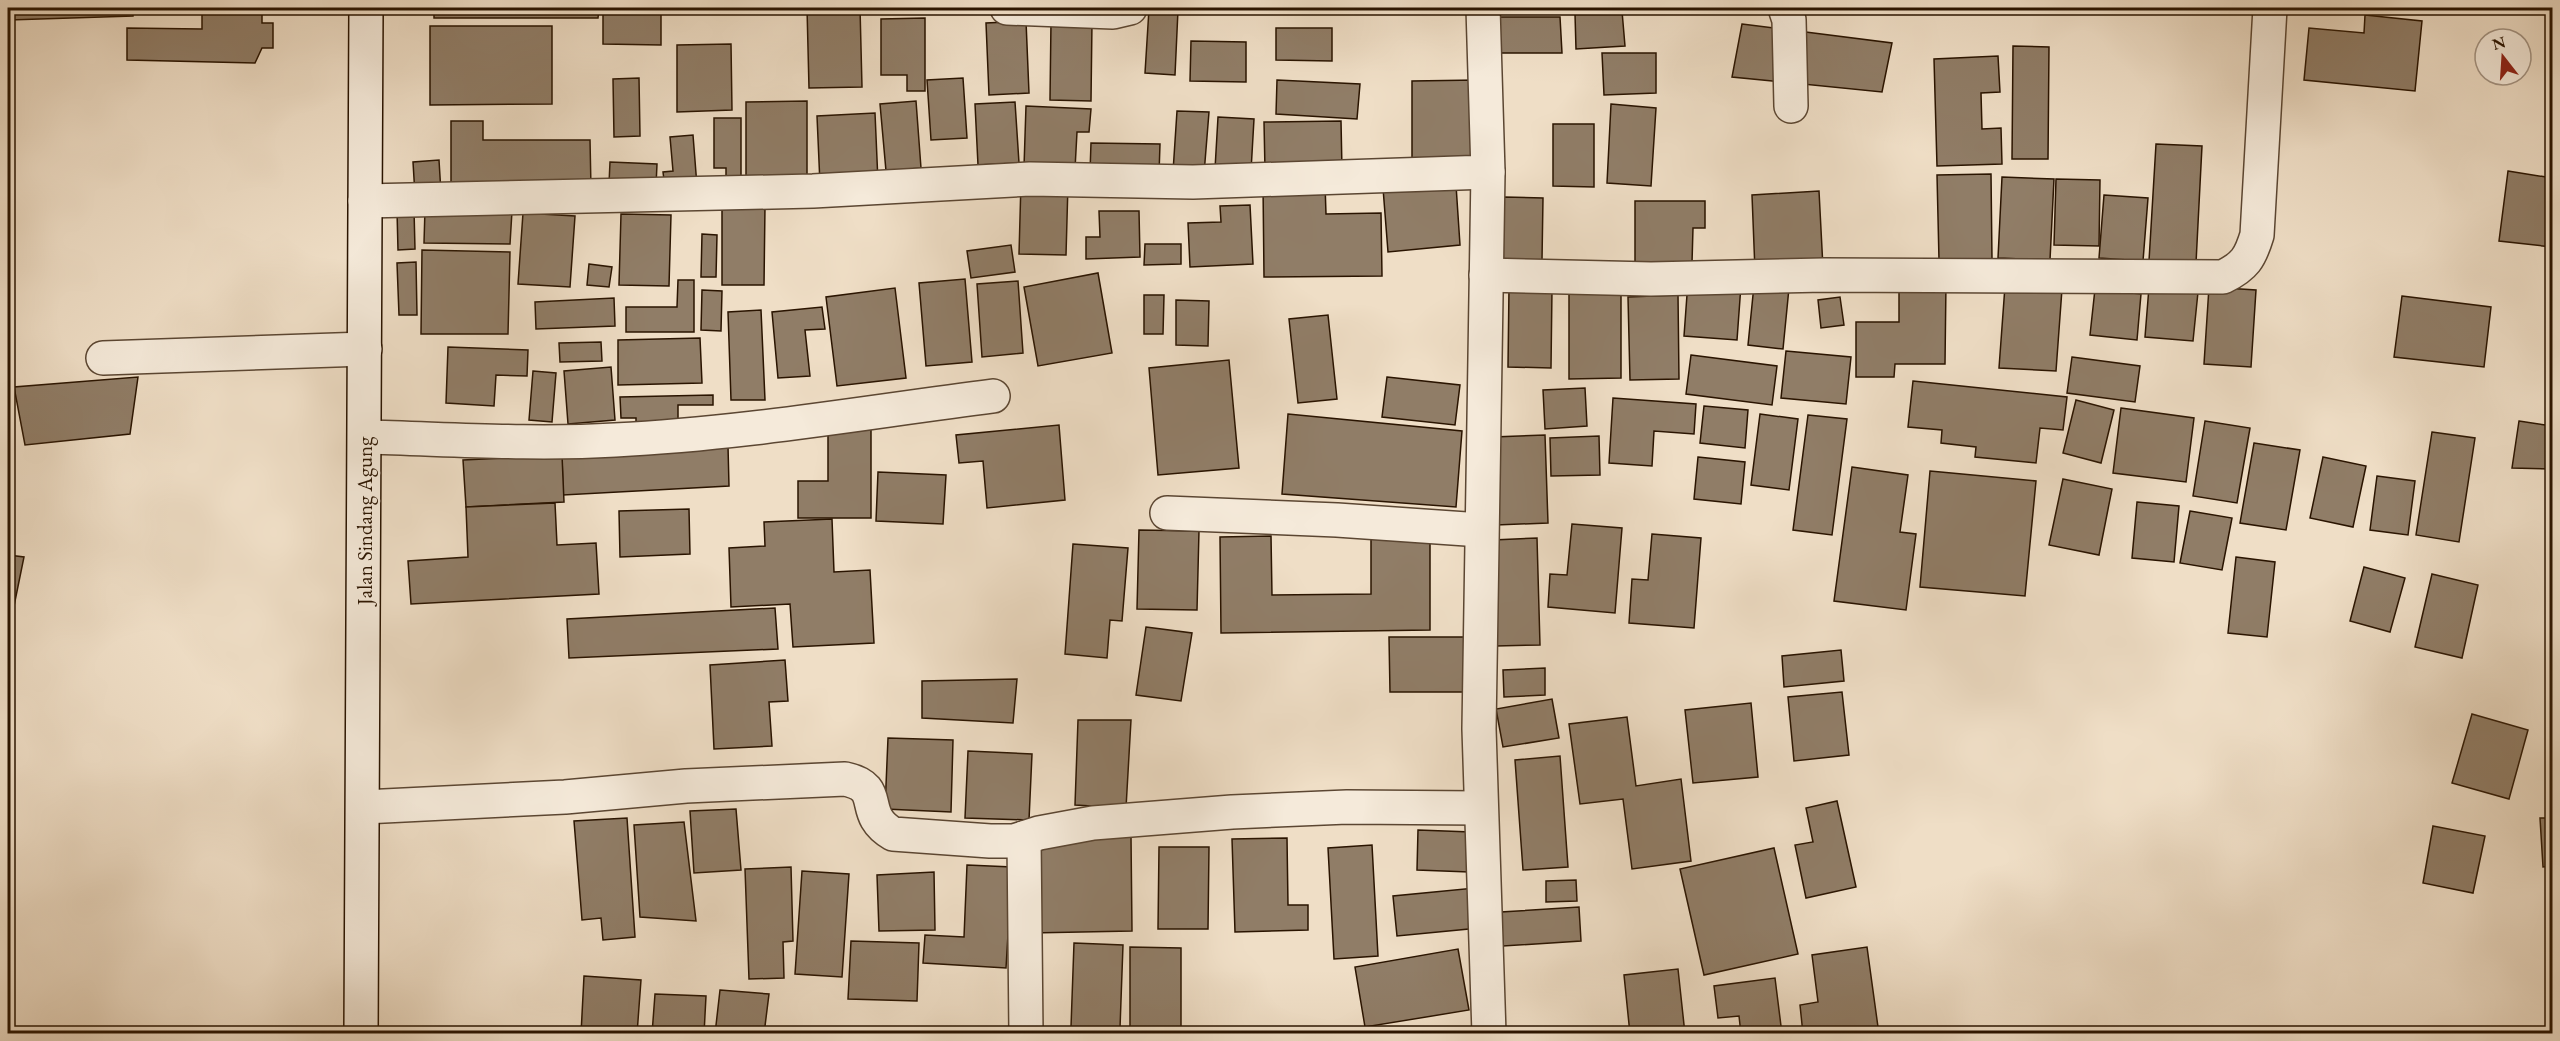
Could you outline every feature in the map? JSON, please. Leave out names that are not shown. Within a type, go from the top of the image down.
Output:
[{"type":"street","name":"Jalan Sindang Agung","points":[[362,1034],[366,8]]},
{"type":"street","points":[[1007,8],[1113,12],[1130,8]]},
{"type":"street","points":[[1483,8],[1488,172],[1479,729],[1489,1034]]},
{"type":"street","points":[[1785,8],[1789,20],[1791,106]]},
{"type":"street","points":[[1486,275],[1651,279],[1824,275],[2223,277],[2237,270],[2251,255],[2257,235],[2270,8]]},
{"type":"street","points":[[365,201],[813,191],[1030,178],[1193,182],[1488,172]]},
{"type":"street","points":[[103,358],[365,349]]},
{"type":"street","points":[[365,437],[532,441],[612,440],[748,429],[993,396]]},
{"type":"street","points":[[1167,513],[1337,520],[1481,530]]},
{"type":"street","points":[[364,807],[565,797],[686,786],[845,779],[865,785],[869,791],[875,818],[882,827],[893,834],[990,842],[1014,841],[1093,823],[1232,812],[1347,807],[1480,808]]},
{"type":"street","points":[[1024,837],[1026,1034]]},
{"type":"building","points":[[9,8],[133,8],[133,16],[9,20]]},
{"type":"building","points":[[202,8],[262,8],[262,23],[273,23],[273,48],[262,48],[255,63],[127,60],[127,28],[202,29]]},
{"type":"building","points":[[434,8],[599,8],[598,18],[434,18]]},
{"type":"building","points":[[603,8],[661,8],[661,45],[603,44]]},
{"type":"building","points":[[807,8],[860,8],[862,87],[809,88]]},
{"type":"building","points":[[1509,8],[1560,8],[1560,11],[1509,10]]},
{"type":"building","points":[[1149,9],[1178,10],[1175,75],[1145,73]]},
{"type":"building","points":[[1622,11],[1625,46],[1576,49],[1575,14]]},
{"type":"building","points":[[2365,15],[2422,21],[2415,91],[2304,80],[2309,28],[2364,33]]},
{"type":"building","points":[[1485,17],[1560,17],[1562,53],[1486,53]]},
{"type":"building","points":[[925,18],[925,91],[907,91],[907,75],[881,75],[881,19]]},
{"type":"building","points":[[1026,21],[1029,93],[989,95],[986,23]]},
{"type":"building","points":[[1051,22],[1092,22],[1091,101],[1050,100]]},
{"type":"building","points":[[1742,24],[1892,43],[1882,92],[1732,77]]},
{"type":"building","points":[[430,26],[552,26],[552,104],[430,105]]},
{"type":"building","points":[[1276,28],[1332,28],[1332,61],[1276,60]]},
{"type":"building","points":[[1191,41],[1246,42],[1246,82],[1190,81]]},
{"type":"building","points":[[731,44],[732,110],[677,112],[677,45]]},
{"type":"building","points":[[2013,46],[2049,47],[2048,159],[2012,159]]},
{"type":"building","points":[[1602,53],[1656,53],[1656,93],[1604,95]]},
{"type":"building","points":[[1998,56],[2000,92],[1981,93],[1982,129],[2001,128],[2002,164],[1937,166],[1934,59]]},
{"type":"building","points":[[639,78],[640,136],[614,137],[613,79]]},
{"type":"building","points":[[963,78],[967,138],[931,140],[927,80]]},
{"type":"building","points":[[1277,80],[1360,84],[1357,119],[1276,114]]},
{"type":"building","points":[[1477,80],[1476,164],[1412,164],[1412,81]]},
{"type":"building","points":[[807,101],[807,185],[746,186],[746,102]]},
{"type":"building","points":[[916,101],[921,168],[886,171],[880,104]]},
{"type":"building","points":[[1015,102],[1019,163],[978,165],[975,104]]},
{"type":"building","points":[[1611,104],[1656,108],[1651,186],[1607,183]]},
{"type":"building","points":[[1026,106],[1091,109],[1089,132],[1077,132],[1075,169],[1024,167]]},
{"type":"building","points":[[1177,111],[1209,112],[1204,174],[1173,172]]},
{"type":"building","points":[[875,113],[878,182],[820,184],[817,116]]},
{"type":"building","points":[[1218,117],[1254,119],[1251,171],[1215,169]]},
{"type":"building","points":[[714,118],[741,118],[741,190],[726,190],[726,168],[714,168]]},
{"type":"building","points":[[451,121],[483,121],[483,140],[590,140],[591,188],[451,190]]},
{"type":"building","points":[[1341,121],[1342,170],[1265,170],[1264,122]]},
{"type":"building","points":[[1553,124],[1594,124],[1594,187],[1553,186]]},
{"type":"building","points":[[693,135],[697,186],[665,188],[663,172],[673,171],[670,137]]},
{"type":"building","points":[[1091,143],[1160,144],[1159,174],[1090,172]]},
{"type":"building","points":[[2156,144],[2202,146],[2196,263],[2149,261]]},
{"type":"building","points":[[439,160],[441,193],[415,195],[413,162]]},
{"type":"building","points":[[610,162],[657,164],[656,186],[609,184]]},
{"type":"building","points":[[2508,171],[2552,178],[2552,247],[2499,241]]},
{"type":"building","points":[[1991,174],[1992,259],[1939,260],[1937,175]]},
{"type":"building","points":[[2002,177],[2054,179],[2050,260],[1998,258]]},
{"type":"building","points":[[2056,179],[2100,180],[2099,246],[2054,245]]},
{"type":"building","points":[[1021,182],[1068,184],[1066,255],[1019,254]]},
{"type":"building","points":[[1325,184],[1326,214],[1381,213],[1382,276],[1264,277],[1263,185]]},
{"type":"building","points":[[1456,185],[1460,245],[1388,252],[1383,188]]},
{"type":"building","points":[[1819,191],[1823,268],[1755,271],[1752,195]]},
{"type":"building","points":[[2104,195],[2148,198],[2143,261],[2099,258]]},
{"type":"building","points":[[1504,197],[1543,198],[1542,260],[1502,259]]},
{"type":"building","points":[[1635,201],[1705,201],[1705,228],[1693,228],[1692,263],[1635,263]]},
{"type":"building","points":[[1250,205],[1253,264],[1190,267],[1188,223],[1221,222],[1220,206]]},
{"type":"building","points":[[722,206],[765,206],[764,285],[722,285]]},
{"type":"building","points":[[425,209],[512,211],[510,244],[424,243]]},
{"type":"building","points":[[414,210],[415,249],[398,250],[397,211]]},
{"type":"building","points":[[1099,211],[1139,211],[1140,257],[1086,259],[1086,237],[1100,237]]},
{"type":"building","points":[[523,213],[575,216],[570,287],[518,284]]},
{"type":"building","points":[[621,214],[671,215],[669,286],[619,285]]},
{"type":"building","points":[[702,234],[717,235],[716,277],[701,277]]},
{"type":"building","points":[[1145,244],[1181,244],[1181,264],[1144,265]]},
{"type":"building","points":[[1011,245],[1015,272],[971,278],[967,251]]},
{"type":"building","points":[[422,250],[510,252],[508,334],[421,334]]},
{"type":"building","points":[[416,262],[417,315],[399,315],[397,263]]},
{"type":"building","points":[[589,264],[612,267],[609,287],[587,285]]},
{"type":"building","points":[[1098,273],[1112,353],[1038,366],[1024,287]]},
{"type":"building","points":[[965,279],[972,362],[926,366],[919,283]]},
{"type":"building","points":[[678,280],[694,280],[694,332],[626,332],[626,307],[677,307]]},
{"type":"building","points":[[1018,281],[1023,353],[982,357],[977,284]]},
{"type":"building","points":[[1688,281],[1741,285],[1737,340],[1684,336]]},
{"type":"building","points":[[1899,281],[1946,282],[1945,364],[1895,364],[1894,377],[1856,377],[1856,322],[1899,322]]},
{"type":"building","points":[[1754,285],[1789,288],[1783,349],[1748,345]]},
{"type":"building","points":[[2005,286],[2062,289],[2056,371],[1999,368]]},
{"type":"building","points":[[2149,287],[2198,292],[2193,341],[2145,337]]},
{"type":"building","points":[[2209,287],[2256,290],[2251,367],[2204,364]]},
{"type":"building","points":[[895,288],[906,378],[837,386],[826,297]]},
{"type":"building","points":[[1509,288],[1552,289],[1551,368],[1508,367]]},
{"type":"building","points":[[2095,289],[2141,294],[2137,340],[2090,335]]},
{"type":"building","points":[[702,290],[722,291],[721,331],[701,330]]},
{"type":"building","points":[[1569,291],[1621,291],[1621,378],[1569,379]]},
{"type":"building","points":[[1144,295],[1164,295],[1163,334],[1144,334]]},
{"type":"building","points":[[1678,295],[1679,379],[1630,380],[1628,297]]},
{"type":"building","points":[[2402,296],[2491,307],[2484,367],[2394,357]]},
{"type":"building","points":[[1840,297],[1844,325],[1821,328],[1818,300]]},
{"type":"building","points":[[614,298],[615,326],[536,329],[535,302]]},
{"type":"building","points":[[1176,300],[1209,301],[1208,346],[1176,345]]},
{"type":"building","points":[[822,307],[825,329],[805,330],[810,376],[778,378],[772,312]]},
{"type":"building","points":[[761,310],[765,400],[731,400],[728,312]]},
{"type":"building","points":[[1328,315],[1337,399],[1298,403],[1289,319]]},
{"type":"building","points":[[700,338],[702,383],[618,385],[618,340]]},
{"type":"building","points":[[601,342],[602,361],[560,362],[559,343]]},
{"type":"building","points":[[448,347],[528,350],[527,376],[496,375],[494,406],[446,403]]},
{"type":"building","points":[[1786,351],[1851,357],[1846,404],[1781,398]]},
{"type":"building","points":[[1691,355],[1777,366],[1772,405],[1686,394]]},
{"type":"building","points":[[2072,357],[2140,366],[2135,402],[2067,393]]},
{"type":"building","points":[[1229,360],[1239,468],[1158,475],[1149,368]]},
{"type":"building","points":[[611,367],[615,420],[568,424],[564,371]]},
{"type":"building","points":[[533,371],[556,373],[552,422],[529,420]]},
{"type":"building","points":[[138,377],[130,434],[25,445],[14,387]]},
{"type":"building","points":[[1387,377],[1460,385],[1455,425],[1382,417]]},
{"type":"building","points":[[1913,381],[2067,397],[2063,430],[2040,428],[2036,463],[1975,457],[1976,447],[1941,443],[1942,430],[1908,427]]},
{"type":"building","points":[[1585,388],[1587,426],[1545,429],[1543,390]]},
{"type":"building","points":[[713,395],[713,405],[678,405],[678,430],[636,430],[636,418],[621,418],[620,397]]},
{"type":"building","points":[[1613,398],[1696,404],[1694,434],[1654,431],[1652,466],[1609,463]]},
{"type":"building","points":[[2076,400],[2114,410],[2101,463],[2063,453]]},
{"type":"building","points":[[1704,406],[1748,410],[1745,448],[1700,443]]},
{"type":"building","points":[[2121,408],[2194,418],[2186,482],[2113,473]]},
{"type":"building","points":[[1288,414],[1462,431],[1456,507],[1282,494]]},
{"type":"building","points":[[1760,414],[1798,419],[1789,490],[1751,485]]},
{"type":"building","points":[[1808,415],[1847,419],[1832,535],[1793,530]]},
{"type":"building","points":[[828,421],[871,421],[871,518],[798,518],[798,481],[828,481]]},
{"type":"building","points":[[2205,421],[2250,428],[2237,503],[2193,496]]},
{"type":"building","points":[[2519,421],[2552,426],[2552,469],[2512,468]]},
{"type":"building","points":[[1059,425],[1065,500],[987,508],[983,461],[959,463],[956,435]]},
{"type":"building","points":[[2432,432],[2475,438],[2459,542],[2416,535]]},
{"type":"building","points":[[1545,435],[1548,523],[1496,525],[1493,437]]},
{"type":"building","points":[[1599,436],[1600,475],[1551,476],[1550,438]]},
{"type":"building","points":[[2254,443],[2300,450],[2286,530],[2240,523]]},
{"type":"building","points":[[728,446],[729,486],[563,495],[562,455]]},
{"type":"building","points":[[562,455],[564,502],[466,507],[463,460]]},
{"type":"building","points":[[1698,457],[1745,462],[1741,504],[1694,499]]},
{"type":"building","points":[[2323,457],[2366,466],[2353,527],[2310,518]]},
{"type":"building","points":[[1852,467],[1908,475],[1900,532],[1916,534],[1906,610],[1834,601]]},
{"type":"building","points":[[1930,471],[2036,481],[2025,596],[1920,587]]},
{"type":"building","points":[[878,472],[946,475],[943,524],[876,521]]},
{"type":"building","points":[[2377,476],[2415,481],[2408,535],[2370,530]]},
{"type":"building","points":[[2063,479],[2112,489],[2099,555],[2049,545]]},
{"type":"building","points":[[2137,502],[2179,506],[2174,562],[2132,558]]},
{"type":"building","points":[[555,503],[557,545],[596,543],[599,594],[411,604],[408,561],[468,557],[466,507]]},
{"type":"building","points":[[689,509],[690,554],[620,557],[619,511]]},
{"type":"building","points":[[2190,511],[2232,518],[2222,570],[2180,563]]},
{"type":"building","points":[[832,519],[834,572],[870,570],[874,643],[793,647],[790,604],[731,607],[729,548],[765,546],[764,522]]},
{"type":"building","points":[[1572,524],[1622,528],[1615,613],[1548,607],[1550,574],[1567,575]]},
{"type":"building","points":[[1139,530],[1199,531],[1197,610],[1137,609]]},
{"type":"building","points":[[1430,530],[1430,630],[1221,633],[1220,537],[1271,536],[1272,595],[1371,594],[1371,531]]},
{"type":"building","points":[[1652,534],[1701,538],[1694,628],[1629,623],[1632,579],[1648,580]]},
{"type":"building","points":[[1537,538],[1540,645],[1496,646],[1493,540]]},
{"type":"building","points":[[1073,544],[1128,548],[1122,621],[1110,620],[1107,658],[1065,654]]},
{"type":"building","points":[[8,555],[24,557],[13,611],[8,611]]},
{"type":"building","points":[[2236,557],[2275,562],[2267,637],[2228,633]]},
{"type":"building","points":[[2364,567],[2405,578],[2390,632],[2350,621]]},
{"type":"building","points":[[2432,574],[2478,585],[2462,658],[2415,647]]},
{"type":"building","points":[[775,608],[778,649],[569,658],[567,619]]},
{"type":"building","points":[[1146,627],[1192,633],[1181,701],[1136,695]]},
{"type":"building","points":[[1389,637],[1464,637],[1464,692],[1390,692]]},
{"type":"building","points":[[1841,650],[1844,681],[1784,687],[1782,656]]},
{"type":"building","points":[[785,660],[788,701],[769,702],[772,746],[714,749],[710,665]]},
{"type":"building","points":[[1545,668],[1545,695],[1504,697],[1503,670]]},
{"type":"building","points":[[1017,679],[1013,723],[922,718],[922,681]]},
{"type":"building","points":[[1842,692],[1849,755],[1794,761],[1788,697]]},
{"type":"building","points":[[1552,699],[1559,738],[1503,747],[1496,709]]},
{"type":"building","points":[[1751,703],[1758,777],[1693,783],[1685,710]]},
{"type":"building","points":[[2472,714],[2528,730],[2509,799],[2452,783]]},
{"type":"building","points":[[1627,717],[1636,786],[1681,779],[1691,861],[1632,869],[1623,799],[1580,804],[1569,724]]},
{"type":"building","points":[[1078,720],[1131,720],[1126,808],[1075,805]]},
{"type":"building","points":[[888,738],[953,740],[951,812],[885,809]]},
{"type":"building","points":[[968,751],[1032,754],[1029,820],[965,818]]},
{"type":"building","points":[[1560,756],[1568,867],[1523,870],[1515,760]]},
{"type":"building","points":[[1837,801],[1856,887],[1806,898],[1795,845],[1813,842],[1806,808]]},
{"type":"building","points":[[736,809],[741,870],[694,873],[690,811]]},
{"type":"building","points":[[627,818],[635,937],[603,940],[601,918],[582,920],[574,821]]},
{"type":"building","points":[[2540,818],[2552,818],[2552,866],[2543,867]]},
{"type":"building","points":[[684,822],[696,921],[640,917],[634,825]]},
{"type":"building","points":[[2433,826],[2485,836],[2473,893],[2423,883]]},
{"type":"building","points":[[1418,830],[1471,832],[1469,872],[1417,870]]},
{"type":"building","points":[[1131,837],[1132,931],[1030,933],[1028,840]]},
{"type":"building","points":[[1287,838],[1288,905],[1308,905],[1308,930],[1235,932],[1232,839]]},
{"type":"building","points":[[1372,845],[1378,956],[1334,959],[1328,848]]},
{"type":"building","points":[[1159,847],[1209,847],[1208,929],[1158,929]]},
{"type":"building","points":[[1774,848],[1798,954],[1704,975],[1680,869]]},
{"type":"building","points":[[967,865],[1012,867],[1006,968],[923,963],[925,935],[964,937]]},
{"type":"building","points":[[791,867],[793,941],[783,942],[784,978],[749,979],[745,869]]},
{"type":"building","points":[[802,871],[849,874],[842,977],[795,974]]},
{"type":"building","points":[[934,872],[935,930],[879,931],[877,875]]},
{"type":"building","points":[[1576,880],[1577,901],[1546,902],[1546,881]]},
{"type":"building","points":[[1475,888],[1479,928],[1397,936],[1393,896]]},
{"type":"building","points":[[1579,907],[1581,941],[1503,946],[1501,912]]},
{"type":"building","points":[[851,941],[919,943],[917,1001],[848,999]]},
{"type":"building","points":[[1074,943],[1123,945],[1120,1028],[1071,1027]]},
{"type":"building","points":[[1130,947],[1181,948],[1181,1030],[1130,1029]]},
{"type":"building","points":[[1867,947],[1878,1027],[1832,1034],[1803,1034],[1800,1005],[1818,1002],[1812,955]]},
{"type":"building","points":[[1458,949],[1469,1010],[1365,1027],[1355,967]]},
{"type":"building","points":[[1678,969],[1685,1034],[1630,1034],[1624,975]]},
{"type":"building","points":[[584,976],[641,980],[637,1034],[581,1034]]},
{"type":"building","points":[[1775,978],[1782,1034],[1741,1034],[1739,1016],[1718,1018],[1714,986]]},
{"type":"building","points":[[720,990],[769,994],[764,1034],[715,1034]]},
{"type":"building","points":[[655,994],[706,996],[704,1034],[652,1034]]}]
